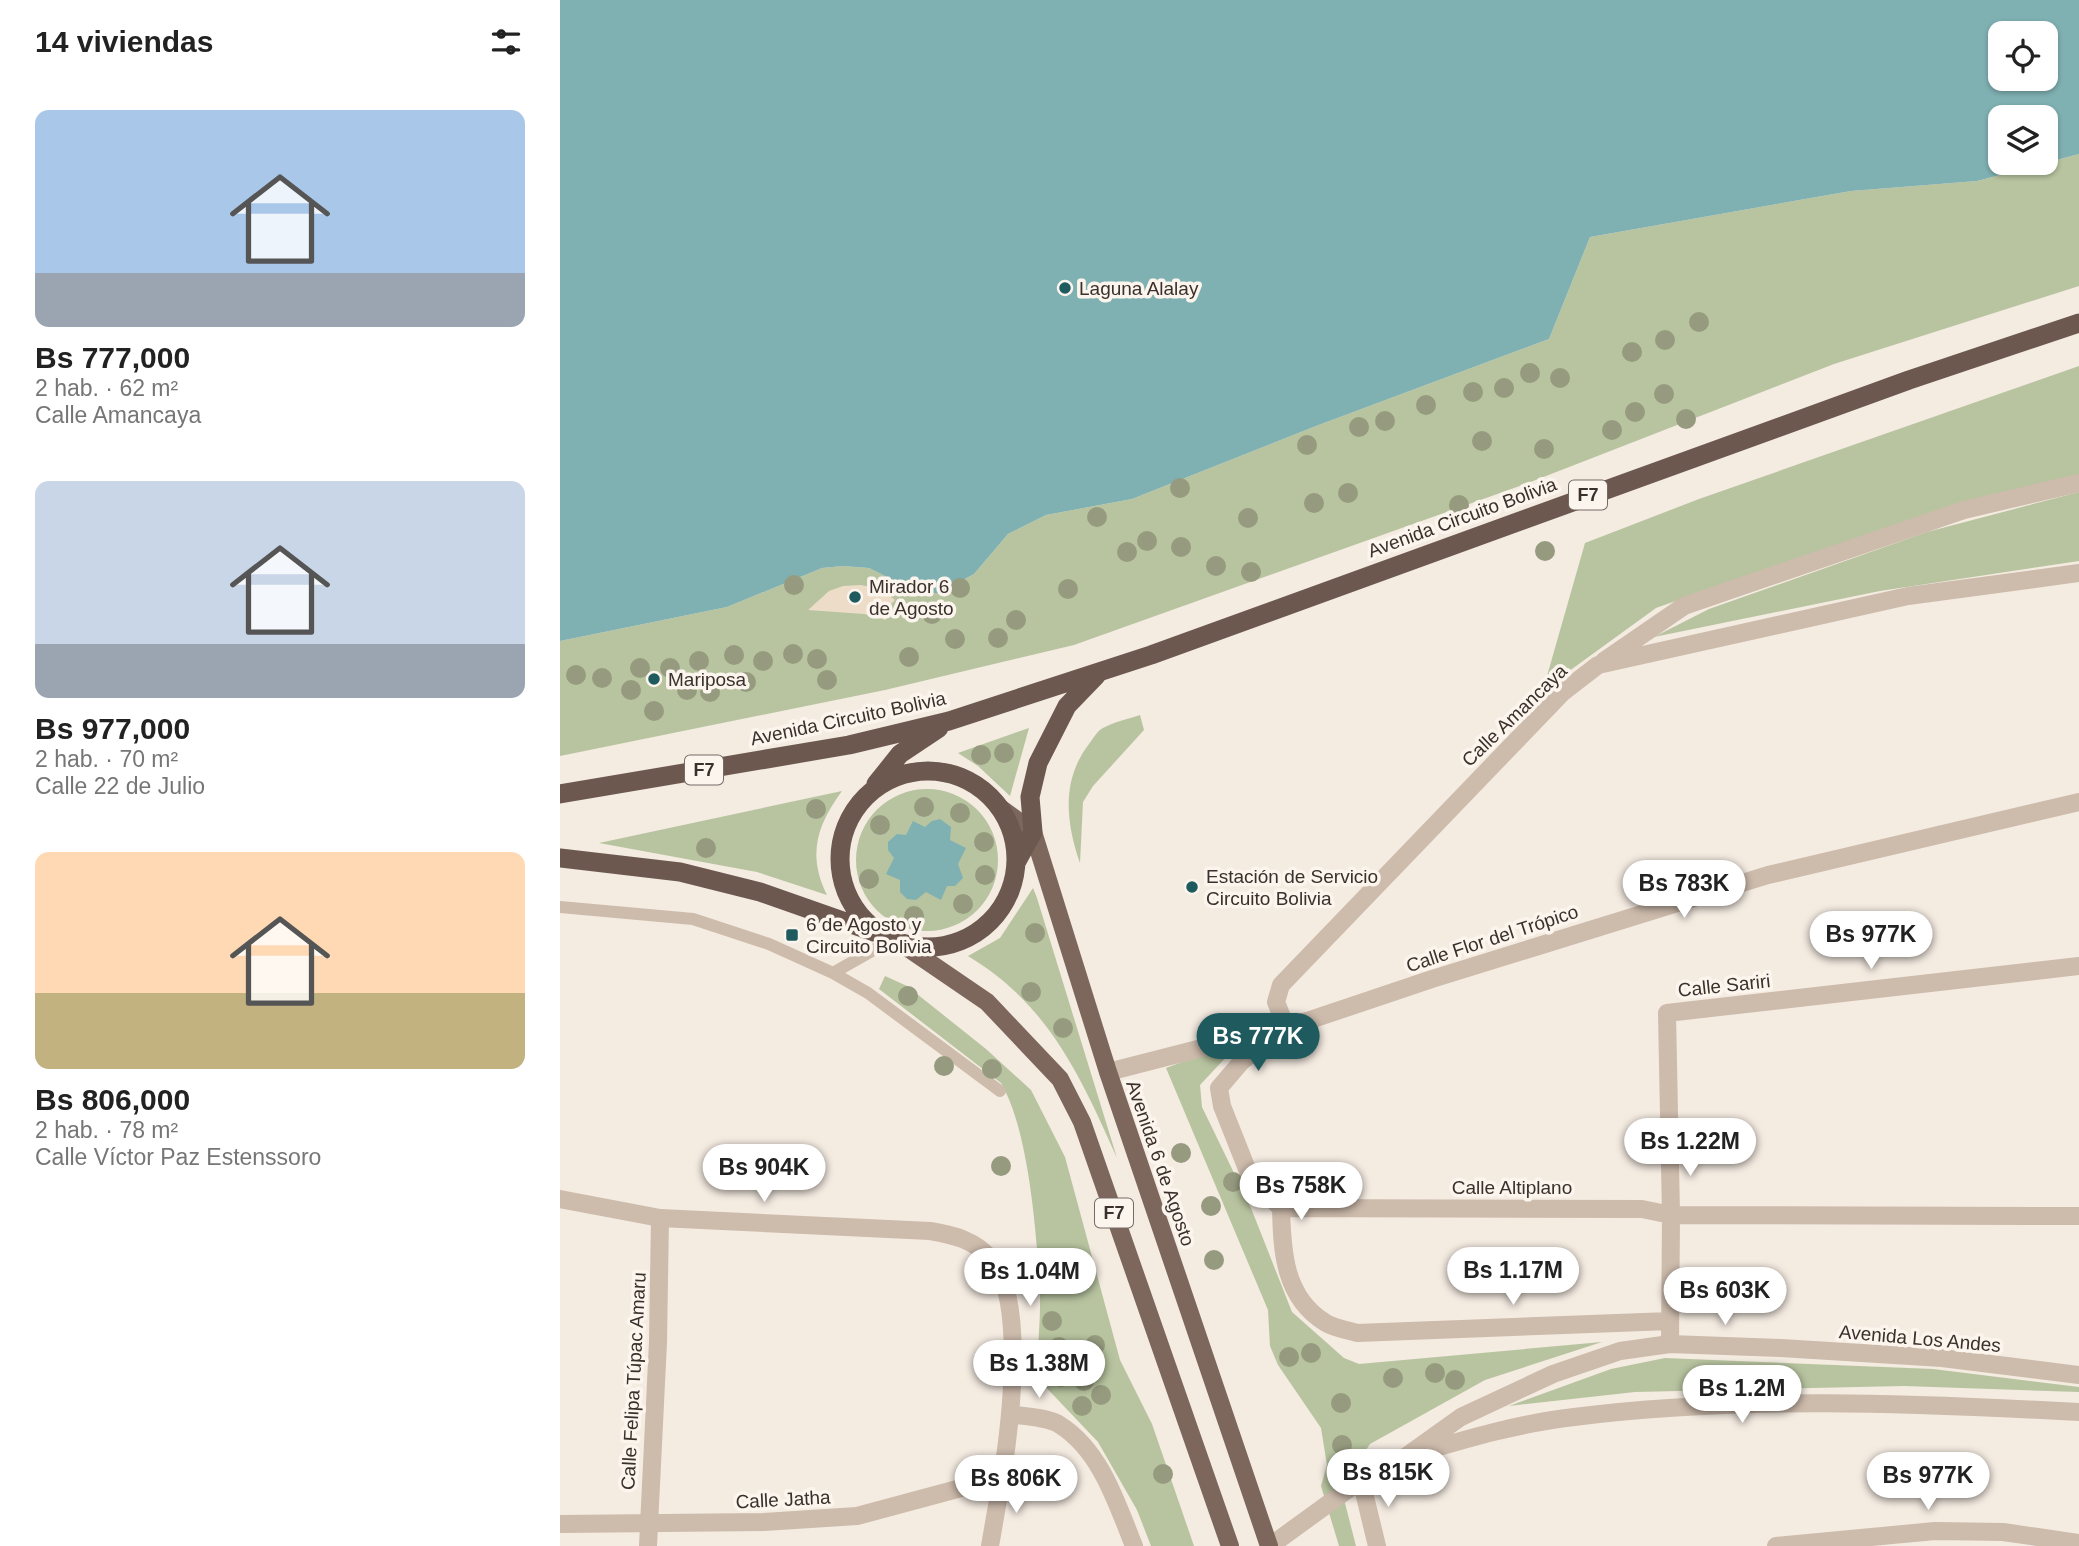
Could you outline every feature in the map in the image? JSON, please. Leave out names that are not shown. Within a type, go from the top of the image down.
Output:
[{"type":"highway","name":"Avenida Circuito Bolivia","points":[[560,794],[849,745],[949,721],[1099,673],[1884,389],[2079,323]]},
{"type":"highway","name":"Avenida Circuito Bolivia","points":[[1033,832],[1030,797],[1038,763],[1067,706],[1099,673]]},
{"type":"highway","points":[[866,796],[900,754],[949,721]]},
{"type":"highway","points":[[849,745],[900,754],[948,773]]},
{"type":"highway","name":"F7","points":[[892,940],[853,907],[840,870],[844,830],[866,796],[904,774],[919,771],[948,773],[972,782],[999,807],[1012,835],[1015,865]]},
{"type":"highway","name":"F7","points":[[560,858],[680,872],[760,892],[916,948],[945,946],[984,928],[1006,900],[1015,865],[1033,832]]},
{"type":"main road","name":"F7","points":[[999,807],[1033,832]]},
{"type":"main road","name":"Avenida 6 de Agosto","points":[[1033,832],[1108,1072],[1269,1546]]},
{"type":"main road","name":"F7","points":[[892,940],[987,1002],[1059,1079],[1082,1122],[1230,1546]]},
{"type":"street","points":[[1598,666],[1684,606],[1964,510],[2079,483]]},
{"type":"street","name":"Calle Amancaya","points":[[1286,1027],[1276,1002],[1281,985],[1563,692],[1598,666],[1908,596],[2079,573]]},
{"type":"street","name":"Calle Flor del Trópico","points":[[1286,1027],[1768,875],[2079,802]]},
{"type":"street","name":"Calle Sariri","points":[[1671,1215],[1667,1013],[2079,967]]},
{"type":"street","points":[[1108,1072],[1286,1027]]},
{"type":"street","points":[[1286,1027],[1242,1060],[1219,1088],[1222,1106],[1251,1179],[1281,1208],[1282,1257],[1297,1297],[1326,1324],[1357,1334],[1670,1321]]},
{"type":"street","points":[[560,1199],[660,1218],[930,1231],[963,1237],[993,1261],[1011,1313],[1011,1414],[990,1546]]},
{"type":"street","name":"Calle Altiplano","points":[[1281,1208],[1642,1209],[1671,1215],[2079,1216]]},
{"type":"street","points":[[1670,1344],[1671,1215]]},
{"type":"street","name":"Calle Felipa Túpac Amaru","points":[[648,1546],[658,1342],[660,1218]]},
{"type":"street","name":"Avenida Los Andes","points":[[1269,1546],[1343,1492],[1405,1457],[1461,1416],[1553,1374],[1620,1351],[1670,1344],[1942,1358],[2079,1376]]},
{"type":"street","name":"Avenida Los Andes","points":[[1405,1457],[1480,1435],[1573,1417],[1696,1407],[1902,1403],[2079,1412]]},
{"type":"street","points":[[1011,1414],[1059,1424],[1089,1452],[1111,1491],[1134,1546]]},
{"type":"street","name":"Calle Jatha","points":[[560,1524],[764,1522],[857,1516],[1002,1477]]},
{"type":"street","points":[[1361,1480],[1377,1546]]},
{"type":"street","points":[[1776,1546],[1935,1531],[2003,1532],[2079,1543]]},
{"type":"lane","points":[[560,907],[693,919],[769,944],[833,973],[867,993],[1000,1091]]},
{"type":"lane","points":[[833,973],[892,940]]},
{"type":"green space","points":[[2079,154],[2079,286],[1834,364],[1528,483],[1074,645],[885,690],[560,756],[560,641],[727,607],[822,568],[869,568],[919,593],[939,593],[974,574],[1008,534],[1046,515],[1132,499],[1316,426],[1549,339],[1590,237],[1851,191],[1977,181],[2000,175],[2058,175],[2058,160]]},
{"type":"green space","points":[[2079,366],[2079,476],[1774,566],[1656,608],[1543,690],[1585,543],[1699,499]]},
{"type":"green space","points":[[2079,492],[2079,561],[1880,591],[1654,637],[1709,609],[1927,532]]},
{"type":"green space","points":[[1140,715],[1144,730],[1093,786],[1083,802],[1080,863],[1069,817],[1070,787],[1074,772],[1080,758],[1099,731]]},
{"type":"green space","points":[[1029,728],[1010,796],[978,766],[958,753]]},
{"type":"green space","points":[[927,789],[954,795],[977,810],[992,833],[998,860],[992,887],[977,910],[954,925],[927,931],[900,925],[877,910],[862,887],[856,860],[862,833],[877,810],[900,795]]},
{"type":"green space","points":[[842,791],[826,816],[816,853],[817,867],[827,895],[757,872],[599,843]]},
{"type":"green space","points":[[1033,888],[1117,1158],[1075,1070],[1041,1019],[996,975],[968,956],[1000,938]]},
{"type":"green space","points":[[885,976],[907,986],[986,1049],[1031,1090],[1065,1157],[1120,1360],[1152,1424],[1194,1546],[1151,1546],[1137,1510],[1098,1442],[1039,1380],[1040,1294],[1037,1244],[1025,1155],[1011,1103],[1001,1083],[879,989]]},
{"type":"green space","points":[[1243,1039],[1200,1085],[1202,1107],[1251,1208],[1292,1312],[1344,1358],[1359,1364],[1602,1342],[1485,1380],[1370,1444],[1358,1462],[1337,1472],[1356,1546],[1339,1546],[1321,1486],[1327,1465],[1321,1428],[1278,1365],[1270,1346],[1268,1310],[1166,1068]]},
{"type":"green space","points":[[1665,1358],[1933,1369],[2079,1387],[2079,1392],[1904,1386],[1635,1392],[1509,1406],[1611,1369]]},
{"type":"shaded area","points":[[861,585],[881,589],[895,600],[886,609],[886,620],[864,614],[808,610],[829,591],[843,586]]},
{"type":"water","name":"Laguna Alalay","points":[[560,0],[2079,0],[2079,154],[2058,160],[2058,105],[1988,105],[1988,175],[2000,175],[1977,181],[1851,191],[1590,237],[1549,339],[1316,426],[1132,499],[1046,515],[1008,534],[974,574],[939,593],[919,593],[869,568],[843,566],[822,568],[727,607],[560,641]]},
{"type":"water","points":[[940,819],[951,827],[950,840],[966,848],[958,864],[963,878],[955,886],[947,886],[941,900],[926,892],[916,900],[907,899],[900,892],[900,880],[886,874],[894,858],[888,850],[888,842],[897,834],[906,835],[913,821],[925,827]]},
{"type":"place","name":"Laguna Alalay","points":[[1065,288]]},
{"type":"place","name":"Mirador 6 de Agosto","points":[[855,597]]},
{"type":"place","name":"Mariposa","points":[[654,679]]},
{"type":"place","name":"Estación de Servicio Circuito Bolivia","points":[[1192,887]]},
{"type":"place","name":"6 de Agosto y Circuito Bolivia","points":[[792,935]]}]
